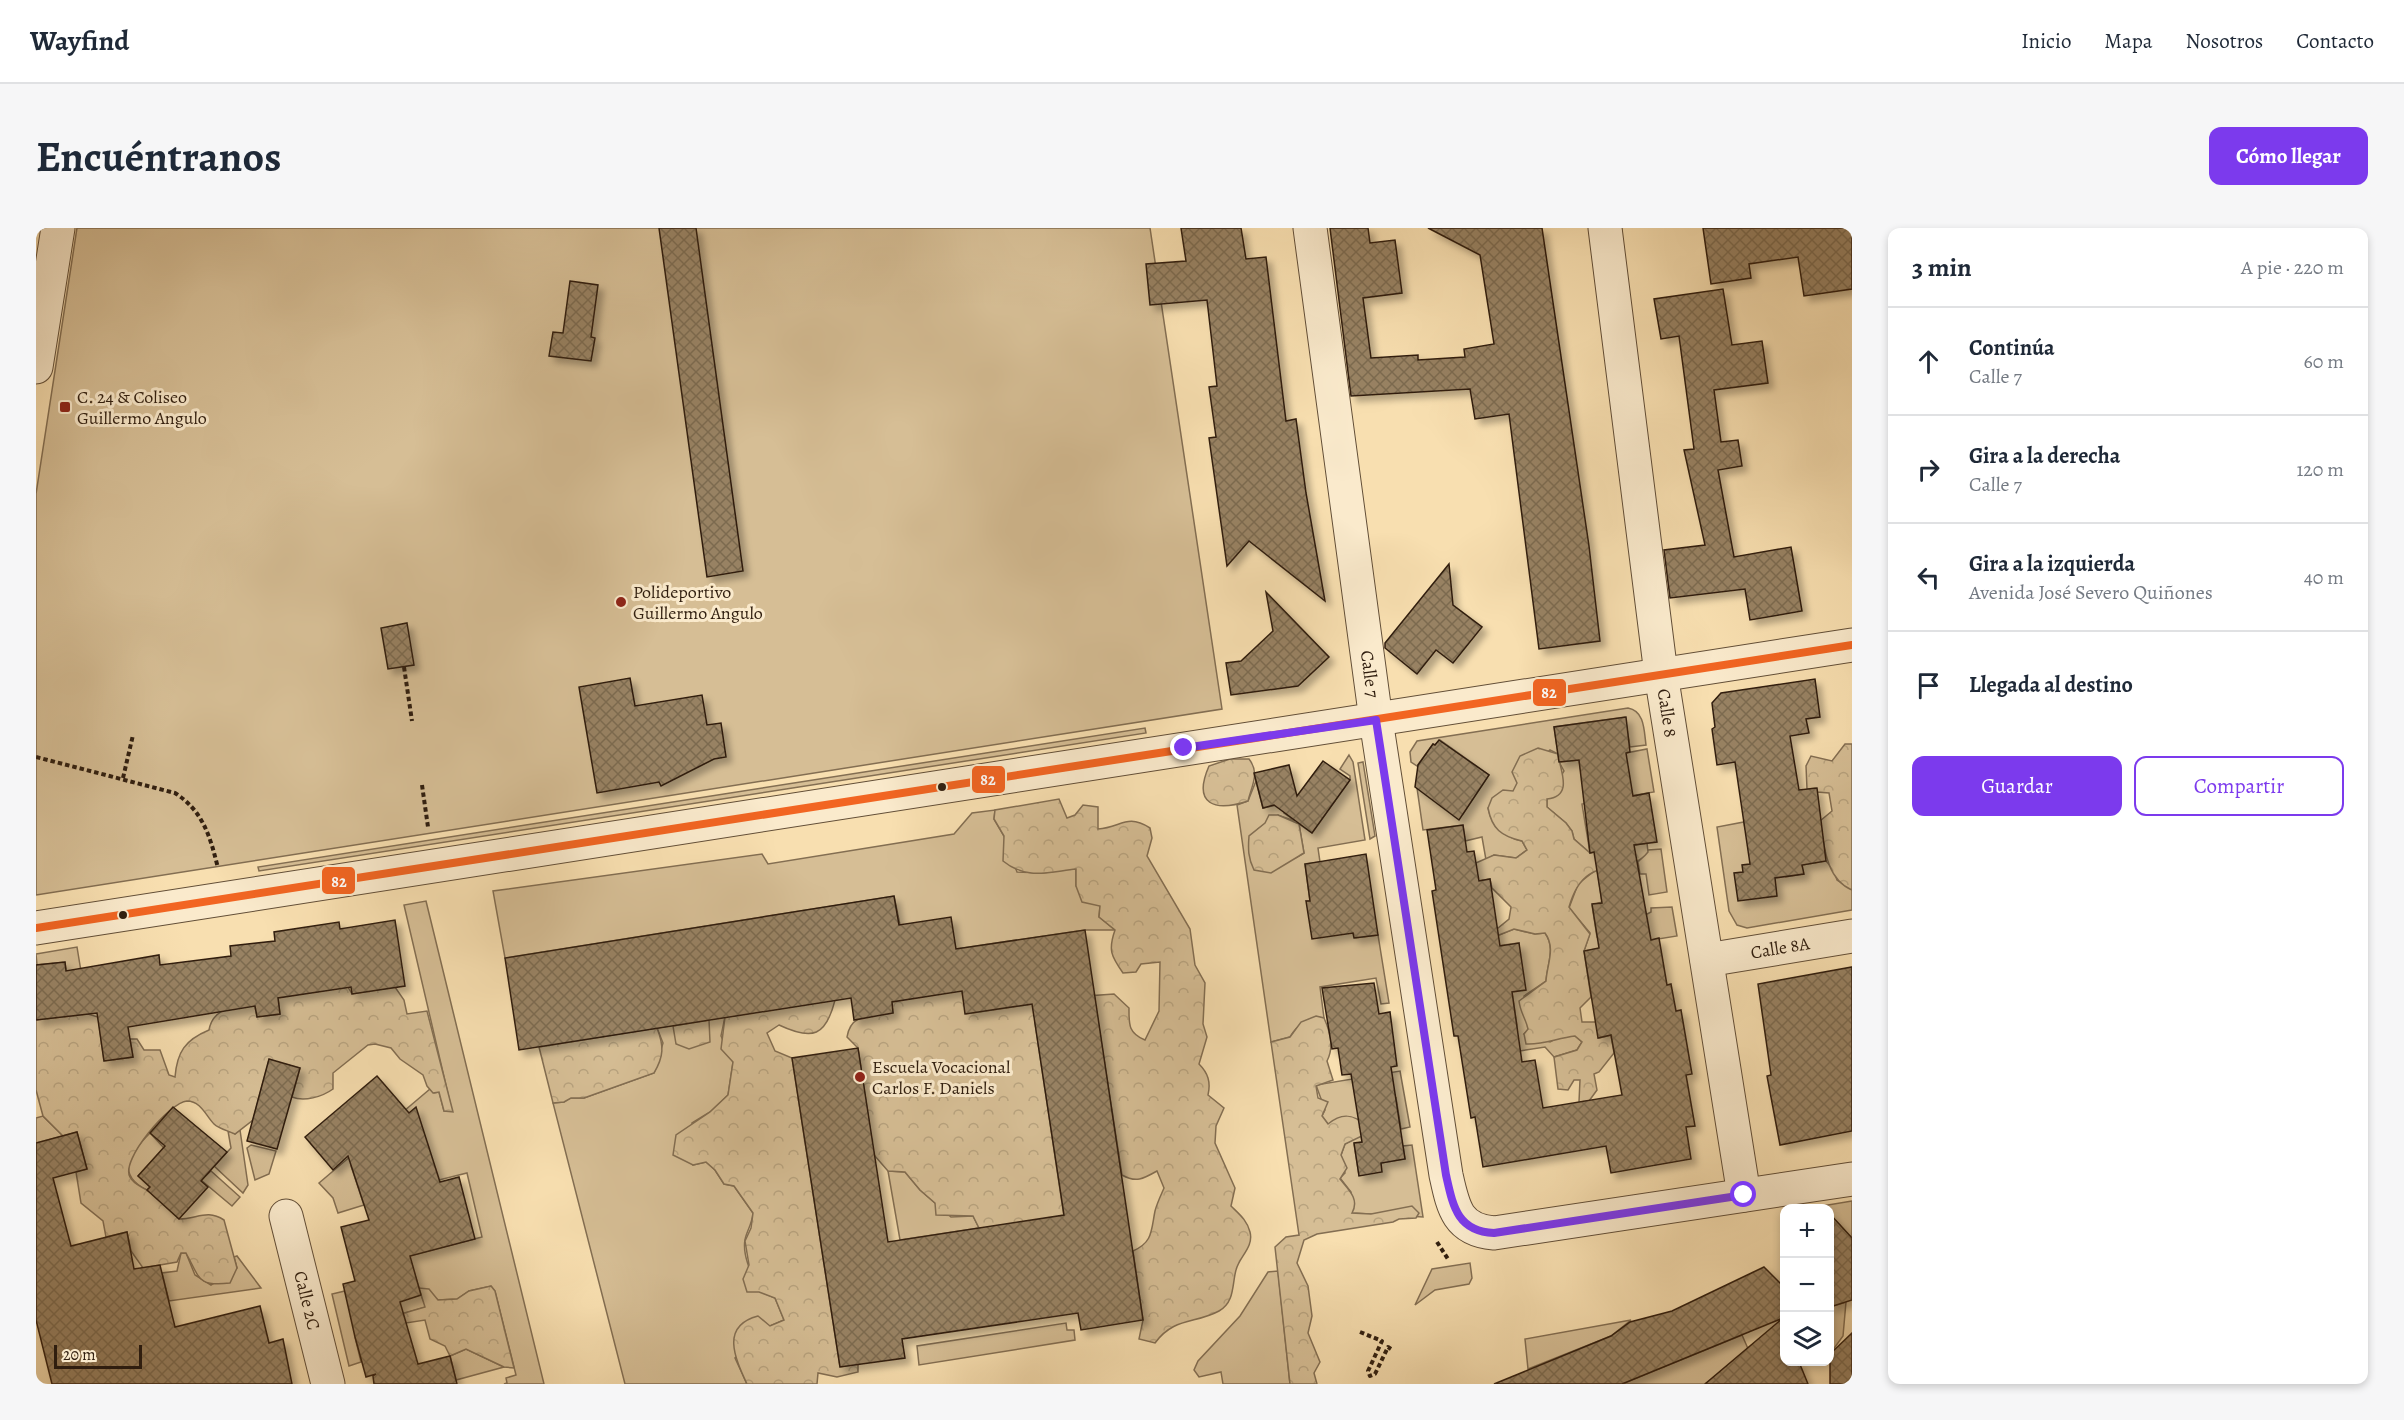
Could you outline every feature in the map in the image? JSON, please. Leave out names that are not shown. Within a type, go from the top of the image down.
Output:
[{"type":"street","points":[[36,367],[40,310],[58,228]]},
{"type":"street","name":"Calle 7","points":[[1310,228],[1376,720],[1446,1175],[1459,1217],[1478,1232],[1494,1233],[1852,1179]]},
{"type":"street","name":"Calle 8","points":[[1605,228],[1661,674],[1744,1195]]},
{"type":"street","points":[[36,928],[1852,645]]},
{"type":"street","name":"Calle 8A","points":[[1707,960],[1852,936]]},
{"type":"street","name":"Calle 2C","points":[[286,1216],[328,1384]]},
{"type":"path","points":[[404,667],[412,721]]},
{"type":"path","points":[[123,778],[133,735]]},
{"type":"path","points":[[36,757],[174,793],[192,806],[207,830],[219,871]]},
{"type":"path","points":[[422,785],[428,827]]},
{"type":"path","points":[[1360,1332],[1382,1341],[1368,1371],[1370,1376],[1375,1374],[1388,1347],[1391,1349]]},
{"type":"green space","name":"Polideportivo Guillermo Angulo","points":[[77,228],[1150,228],[1222,709],[36,895],[36,494]]},
{"type":"green space","points":[[1628,708],[1641,717],[1646,745],[1630,747],[1625,717],[1554,727],[1558,754],[1550,750],[1518,783],[1513,792],[1488,808],[1492,821],[1499,830],[1509,837],[1522,841],[1527,850],[1516,858],[1494,855],[1486,860],[1482,837],[1465,841],[1463,825],[1423,830],[1417,788],[1463,814],[1489,775],[1440,740],[1435,745],[1433,744],[1417,766],[1411,762],[1410,752],[1417,741]]},
{"type":"green space","points":[[1145,728],[1146,733],[259,871],[258,867]]},
{"type":"green space","points":[[1845,744],[1852,744],[1852,890],[1837,878],[1825,851],[1820,821],[1832,811],[1829,793],[1817,792],[1816,788],[1807,789],[1806,766],[1811,756],[1832,761]]},
{"type":"green space","points":[[1538,748],[1558,754],[1563,774],[1563,788],[1555,797],[1547,799],[1547,807],[1566,823],[1574,839],[1590,853],[1647,843],[1648,852],[1639,861],[1595,871],[1585,877],[1576,889],[1569,907],[1590,934],[1584,951],[1591,997],[1580,1008],[1582,1022],[1596,1022],[1599,1038],[1611,1035],[1614,1053],[1599,1072],[1594,1074],[1597,1090],[1589,1101],[1579,1102],[1580,1080],[1574,1080],[1568,1090],[1558,1089],[1554,1057],[1577,1050],[1582,1042],[1575,1036],[1526,1044],[1524,1034],[1528,1029],[1519,1001],[1546,981],[1550,944],[1545,933],[1535,934],[1514,929],[1489,939],[1468,933],[1498,928],[1509,919],[1511,907],[1492,888],[1490,879],[1471,882],[1469,866],[1494,855],[1516,858],[1527,850],[1522,841],[1508,837],[1495,826],[1488,808],[1492,798],[1503,790],[1513,791],[1517,783],[1512,772],[1520,756]]},
{"type":"green space","points":[[1647,749],[1654,792],[1582,804],[1590,853],[1574,839],[1566,823],[1547,807],[1547,799],[1564,771],[1559,762],[1579,760],[1584,793],[1626,753]]},
{"type":"green space","points":[[1349,755],[1353,762],[1365,840],[1318,848],[1320,862],[1305,864],[1310,901],[1307,901],[1353,933],[1355,938],[1378,935],[1389,1003],[1381,1004],[1376,978],[1320,987],[1324,1018],[1309,1020],[1300,1025],[1290,1037],[1271,1042],[1237,805],[1248,801],[1256,781],[1263,808],[1291,802],[1284,813],[1295,821],[1278,815],[1258,829],[1295,858],[1304,853],[1299,824],[1312,833],[1350,780],[1350,776],[1340,769]]},
{"type":"green space","points":[[1230,759],[1249,759],[1255,774],[1253,784],[1248,801],[1226,806],[1217,805],[1205,797],[1204,779],[1209,766]]},
{"type":"green space","points":[[1363,762],[1375,836],[1370,839],[1358,763]]},
{"type":"green space","points":[[1059,799],[1067,818],[1075,815],[1083,805],[1098,807],[1098,829],[1129,821],[1150,828],[1152,838],[1147,856],[1190,929],[1195,965],[1205,983],[1203,1024],[1207,1037],[1199,1064],[1208,1078],[1208,1095],[1224,1108],[1216,1126],[1215,1143],[1235,1188],[1231,1206],[1245,1221],[1251,1237],[1238,1265],[1228,1303],[1210,1315],[1177,1325],[1155,1343],[1139,1339],[1143,1320],[1133,1251],[1148,1240],[1164,1188],[1157,1171],[1140,1179],[1131,1179],[1122,1175],[1097,1014],[1087,996],[1114,994],[1129,1008],[1132,1031],[1145,1040],[1159,1011],[1160,962],[1141,964],[1136,972],[1123,973],[1111,948],[1115,930],[1099,917],[1100,906],[1082,902],[1076,886],[1076,869],[1029,873],[1020,871],[1003,861],[1004,836],[994,819],[995,810]]},
{"type":"green space","points":[[995,810],[994,819],[1004,836],[1017,872],[1043,873],[1076,868],[1076,886],[1100,906],[1099,917],[1115,930],[1085,930],[956,949],[900,925],[894,896],[505,958],[493,891],[762,854],[768,864],[954,834],[972,813]]},
{"type":"green space","points":[[1269,815],[1278,815],[1299,824],[1304,853],[1271,873],[1254,870],[1249,849],[1249,836],[1265,823]]},
{"type":"green space","points":[[1744,822],[1745,829],[1778,828],[1786,877],[1803,874],[1802,865],[1826,861],[1834,870],[1837,880],[1852,890],[1852,910],[1747,928],[1737,925],[1729,911],[1717,827]]},
{"type":"green space","points":[[1661,849],[1667,892],[1649,895],[1646,874],[1640,874],[1638,862],[1648,850]]},
{"type":"green space","points":[[1597,869],[1602,902],[1592,905],[1597,937],[1606,936],[1651,912],[1651,908],[1672,907],[1677,936],[1584,951],[1590,933],[1569,908],[1578,884]]},
{"type":"green space","points":[[426,901],[544,1384],[504,1384],[507,1383],[506,1378],[516,1375],[495,1291],[491,1286],[469,1291],[457,1299],[438,1300],[419,1288],[409,1256],[482,1237],[467,1173],[439,1180],[351,1166],[364,1205],[338,1213],[333,1198],[319,1183],[430,1089],[434,1093],[439,1092],[444,1111],[452,1111],[404,905]]},
{"type":"green space","points":[[1514,929],[1535,934],[1545,933],[1550,944],[1546,981],[1524,996],[1528,1030],[1524,1034],[1550,1042],[1559,1037],[1575,1036],[1582,1042],[1577,1050],[1554,1057],[1545,1047],[1513,1052],[1517,1026],[1512,992],[1519,943],[1476,949],[1489,939]]},
{"type":"green space","points":[[77,947],[88,1014],[72,1016],[65,962],[37,965],[36,954]]},
{"type":"green space","points":[[885,959],[962,991],[966,1014],[1047,1002],[1035,1023],[1072,1270],[979,1228],[973,1216],[936,1215],[935,1203],[905,1172],[888,1171],[874,1155],[858,1048],[847,1037],[849,1029],[858,1019],[893,1013]]},
{"type":"green space","points":[[348,987],[352,994],[395,987],[404,1000],[407,1014],[427,1011],[453,1112],[444,1111],[439,1092],[433,1093],[427,1086],[423,1075],[400,1059],[391,1048],[375,1044],[368,1045],[333,1073],[333,1089],[307,1099],[292,1097],[300,1068],[269,1060],[253,1120],[235,1134],[216,1126],[196,1103],[187,1101],[179,1104],[148,1133],[132,1158],[129,1169],[130,1177],[134,1182],[152,1194],[179,1219],[212,1215],[224,1220],[237,1268],[230,1283],[205,1282],[197,1275],[186,1253],[181,1253],[177,1262],[143,1268],[131,1251],[127,1232],[106,1237],[103,1221],[81,1203],[76,1172],[87,1169],[77,1132],[63,1136],[43,1116],[36,1090],[36,1020],[88,1014],[98,1017],[104,1061],[133,1057],[130,1039],[137,1039],[144,1050],[160,1050],[169,1075],[175,1077],[180,1054],[184,1048],[194,1038],[209,1030],[211,1022],[220,1012],[254,1001],[257,1017],[280,1014],[278,997]]},
{"type":"green space","points":[[835,1000],[827,1021],[816,1032],[801,1033],[779,1025],[767,1033],[775,1051],[792,1058],[840,1367],[858,1364],[858,1372],[837,1377],[818,1373],[817,1384],[747,1384],[735,1354],[735,1335],[739,1327],[758,1316],[770,1326],[784,1320],[775,1298],[759,1292],[747,1292],[743,1279],[749,1265],[745,1241],[751,1228],[753,1213],[734,1186],[724,1184],[715,1170],[706,1162],[693,1165],[673,1155],[676,1135],[710,1112],[728,1095],[733,1062],[721,1049],[725,1017]]},
{"type":"green space","points":[[1316,1016],[1324,1018],[1331,1045],[1327,1061],[1333,1080],[1316,1086],[1318,1098],[1328,1102],[1322,1116],[1328,1124],[1343,1116],[1348,1116],[1366,1126],[1366,1134],[1345,1144],[1341,1155],[1347,1168],[1340,1179],[1354,1199],[1352,1213],[1371,1214],[1412,1206],[1419,1213],[1416,1218],[1317,1234],[1304,1240],[1297,1263],[1308,1286],[1312,1316],[1308,1333],[1320,1362],[1314,1373],[1317,1384],[1290,1384],[1275,1247],[1286,1237],[1299,1235],[1271,1042],[1290,1037],[1301,1022]]},
{"type":"green space","points":[[725,1017],[721,1036],[733,1062],[728,1095],[710,1112],[692,1123],[693,1165],[706,1162],[715,1170],[724,1184],[734,1186],[753,1213],[744,1246],[751,1273],[759,1291],[775,1298],[784,1320],[770,1326],[735,1358],[747,1384],[625,1384],[553,1103],[564,1102],[570,1098],[584,1098],[654,1073],[663,1043],[657,1028]]},
{"type":"green space","points":[[709,1020],[710,1042],[689,1049],[676,1044],[673,1026]]},
{"type":"green space","points":[[657,1028],[662,1051],[654,1073],[584,1098],[571,1098],[564,1102],[553,1103],[539,1047]]},
{"type":"green space","points":[[1400,1071],[1410,1127],[1401,1129],[1396,1098],[1359,1119],[1328,1124],[1322,1116],[1325,1110],[1316,1085]]},
{"type":"green space","points":[[43,1116],[63,1136],[36,1143],[36,1118]]},
{"type":"green space","points":[[240,1130],[248,1185],[243,1193],[214,1166],[231,1148],[228,1131],[235,1134]]},
{"type":"green space","points":[[150,1133],[164,1148],[138,1176],[150,1187],[147,1190],[131,1177],[129,1163],[137,1148]]},
{"type":"green space","points":[[1361,1135],[1362,1142],[1354,1144],[1359,1175],[1381,1163],[1405,1159],[1403,1146],[1412,1145],[1423,1217],[1352,1213],[1351,1192],[1340,1178],[1345,1173],[1341,1155],[1345,1144]]},
{"type":"green space","points":[[251,1145],[276,1151],[269,1174],[255,1180],[247,1148]]},
{"type":"green space","points":[[211,1171],[240,1197],[232,1206],[201,1180]]},
{"type":"green space","points":[[888,1171],[905,1172],[920,1190],[951,1217],[973,1216],[979,1228],[900,1240]]},
{"type":"green space","points":[[1852,1201],[1852,1238],[1836,1221],[1834,1224],[1834,1204]]},
{"type":"green space","points":[[181,1253],[186,1253],[195,1275],[211,1285],[237,1268],[234,1257],[237,1256],[261,1288],[169,1301],[162,1273],[177,1271]]},
{"type":"green space","points":[[1470,1263],[1472,1278],[1469,1284],[1435,1290],[1415,1305],[1432,1269]]},
{"type":"green space","points":[[1278,1271],[1290,1384],[1223,1384],[1221,1372],[1199,1377],[1194,1370],[1198,1361],[1240,1316],[1268,1272]]},
{"type":"green space","points":[[491,1286],[495,1291],[514,1368],[504,1367],[466,1349],[450,1356],[445,1346],[430,1339],[425,1320],[406,1323],[401,1314],[425,1307],[419,1288],[429,1289],[438,1300],[457,1299],[469,1291]]},
{"type":"green space","points":[[345,1291],[351,1314],[421,1295],[426,1307],[402,1314],[406,1323],[355,1337],[361,1362],[349,1366],[332,1294]]},
{"type":"green space","points":[[1846,1302],[1843,1336],[1834,1348],[1834,1312],[1834,1306]]},
{"type":"green space","points":[[1631,1320],[1611,1336],[1528,1369],[1525,1339]]},
{"type":"green space","points":[[1066,1323],[1067,1330],[1074,1330],[1075,1340],[919,1365],[917,1346]]},
{"type":"green space","points":[[1742,1335],[1749,1351],[1705,1384],[1622,1384]]},
{"type":"green space","points":[[466,1349],[504,1367],[456,1380],[450,1356]]},
{"type":"building","points":[[659,228],[696,228],[743,571],[707,577]]},
{"type":"building","points":[[1181,228],[1241,228],[1246,259],[1266,257],[1286,421],[1296,419],[1325,601],[1249,541],[1227,566],[1209,438],[1216,437],[1209,387],[1217,386],[1207,300],[1150,305],[1146,264],[1186,261]]},
{"type":"building","points":[[1330,228],[1368,228],[1370,243],[1395,240],[1402,293],[1363,298],[1371,358],[1418,355],[1418,360],[1465,357],[1464,349],[1494,344],[1480,255],[1428,228],[1542,228],[1589,546],[1600,641],[1539,649],[1509,414],[1475,419],[1470,389],[1351,396]]},
{"type":"building","points":[[1703,228],[1852,228],[1852,289],[1804,296],[1798,257],[1749,264],[1751,278],[1711,284]]},
{"type":"building","points":[[570,281],[598,285],[591,337],[595,338],[591,361],[549,356],[553,332],[563,333]]},
{"type":"building","points":[[1723,289],[1732,345],[1762,341],[1768,383],[1714,390],[1721,442],[1738,440],[1742,466],[1718,470],[1734,557],[1791,547],[1802,611],[1750,620],[1745,589],[1670,598],[1664,550],[1705,545],[1684,450],[1694,449],[1679,336],[1661,339],[1654,299]]},
{"type":"building","points":[[1449,564],[1453,605],[1482,627],[1453,663],[1436,650],[1417,674],[1385,648],[1385,643]]},
{"type":"building","points":[[1266,592],[1329,657],[1298,686],[1231,695],[1226,663],[1241,661],[1273,631]]},
{"type":"building","points":[[407,623],[414,665],[388,669],[381,628]]},
{"type":"building","points":[[630,678],[635,706],[702,695],[707,725],[721,723],[726,757],[714,759],[661,786],[659,782],[597,793],[579,687]]},
{"type":"building","points":[[1815,679],[1820,717],[1806,719],[1809,733],[1790,736],[1799,790],[1817,788],[1826,861],[1802,865],[1804,874],[1775,878],[1777,896],[1738,901],[1734,873],[1743,872],[1742,865],[1750,864],[1735,762],[1717,765],[1712,729],[1715,727],[1712,703],[1721,693]]},
{"type":"building","points":[[1626,717],[1630,752],[1626,753],[1633,796],[1649,793],[1657,842],[1634,845],[1651,940],[1659,938],[1667,985],[1671,984],[1676,1011],[1681,1010],[1692,1074],[1686,1075],[1695,1126],[1686,1127],[1691,1159],[1611,1173],[1606,1146],[1483,1167],[1475,1117],[1471,1118],[1458,1036],[1454,1036],[1432,891],[1436,890],[1427,830],[1463,825],[1467,852],[1474,851],[1479,881],[1490,879],[1500,946],[1519,943],[1526,990],[1512,992],[1522,1062],[1535,1060],[1543,1108],[1622,1095],[1611,1035],[1598,1038],[1584,951],[1599,948],[1592,904],[1602,903],[1594,852],[1590,853],[1579,760],[1559,762],[1554,727]]},
{"type":"building","points":[[1439,740],[1489,775],[1459,820],[1415,787],[1418,765],[1433,744],[1435,745]]},
{"type":"building","points":[[1323,761],[1350,780],[1312,833],[1274,805],[1263,808],[1254,773],[1289,765],[1297,796]]},
{"type":"building","points":[[1366,854],[1378,935],[1354,938],[1353,933],[1312,939],[1306,901],[1310,901],[1305,864]]},
{"type":"building","points":[[894,896],[899,925],[951,917],[956,949],[1085,930],[1143,1320],[1081,1330],[1078,1313],[902,1339],[905,1358],[840,1367],[792,1058],[858,1048],[888,1242],[1064,1215],[1032,1004],[965,1014],[962,991],[892,1002],[893,1013],[854,1020],[851,998],[519,1050],[505,958]]},
{"type":"building","points":[[395,920],[405,986],[352,994],[351,987],[278,998],[280,1014],[257,1017],[255,1006],[128,1027],[133,1057],[104,1061],[97,1013],[36,1020],[36,965],[65,962],[66,971],[159,955],[160,965],[231,956],[230,946],[275,941],[274,932],[339,922],[340,929]]},
{"type":"building","points":[[1852,967],[1852,1131],[1780,1145],[1767,1076],[1771,1075],[1758,984]]},
{"type":"building","points":[[1374,983],[1379,1014],[1390,1012],[1397,1066],[1391,1067],[1405,1159],[1381,1163],[1382,1172],[1359,1176],[1354,1143],[1362,1142],[1351,1074],[1342,1075],[1338,1048],[1332,1049],[1322,988]]},
{"type":"building","points":[[269,1059],[300,1068],[277,1149],[247,1141]]},
{"type":"building","points":[[377,1076],[409,1113],[416,1107],[440,1182],[459,1177],[475,1239],[410,1256],[421,1295],[400,1302],[418,1364],[450,1356],[457,1384],[374,1384],[373,1376],[376,1374],[366,1377],[355,1337],[343,1284],[355,1281],[341,1227],[369,1220],[348,1156],[333,1170],[305,1137]]},
{"type":"building","points":[[173,1107],[227,1152],[201,1181],[208,1187],[179,1219],[147,1190],[150,1187],[138,1176],[165,1146],[150,1133]]},
{"type":"building","points":[[77,1132],[87,1169],[53,1178],[71,1246],[127,1232],[134,1269],[160,1265],[175,1327],[260,1306],[269,1343],[283,1339],[292,1384],[52,1384],[36,1320],[36,1143]]},
{"type":"building","points":[[1834,1218],[1852,1238],[1852,1300],[1834,1306]]},
{"type":"building","points":[[1764,1267],[1780,1283],[1780,1319],[1622,1384],[1494,1384],[1611,1336],[1630,1322],[1672,1311]]},
{"type":"building","points":[[1780,1321],[1780,1366],[1801,1366],[1808,1384],[1705,1384]]},
{"type":"building","points":[[1852,1333],[1852,1384],[1830,1384],[1830,1366],[1834,1366],[1834,1350]]},
{"type":"transit line","name":"82","points":[[36,928],[1852,645]]},
{"type":"place","name":"C. 24 & Coliseo Guillermo Angulo","points":[[65,407]]},
{"type":"place","name":"Polideportivo Guillermo Angulo","points":[[621,602]]},
{"type":"place","name":"Escuela Vocacional Carlos F. Daniels","points":[[860,1077]]},
{"type":"route","points":[[1184,748],[1376,720],[1446,1175],[1459,1217],[1467,1225],[1478,1232],[1494,1233],[1744,1195]]}]
